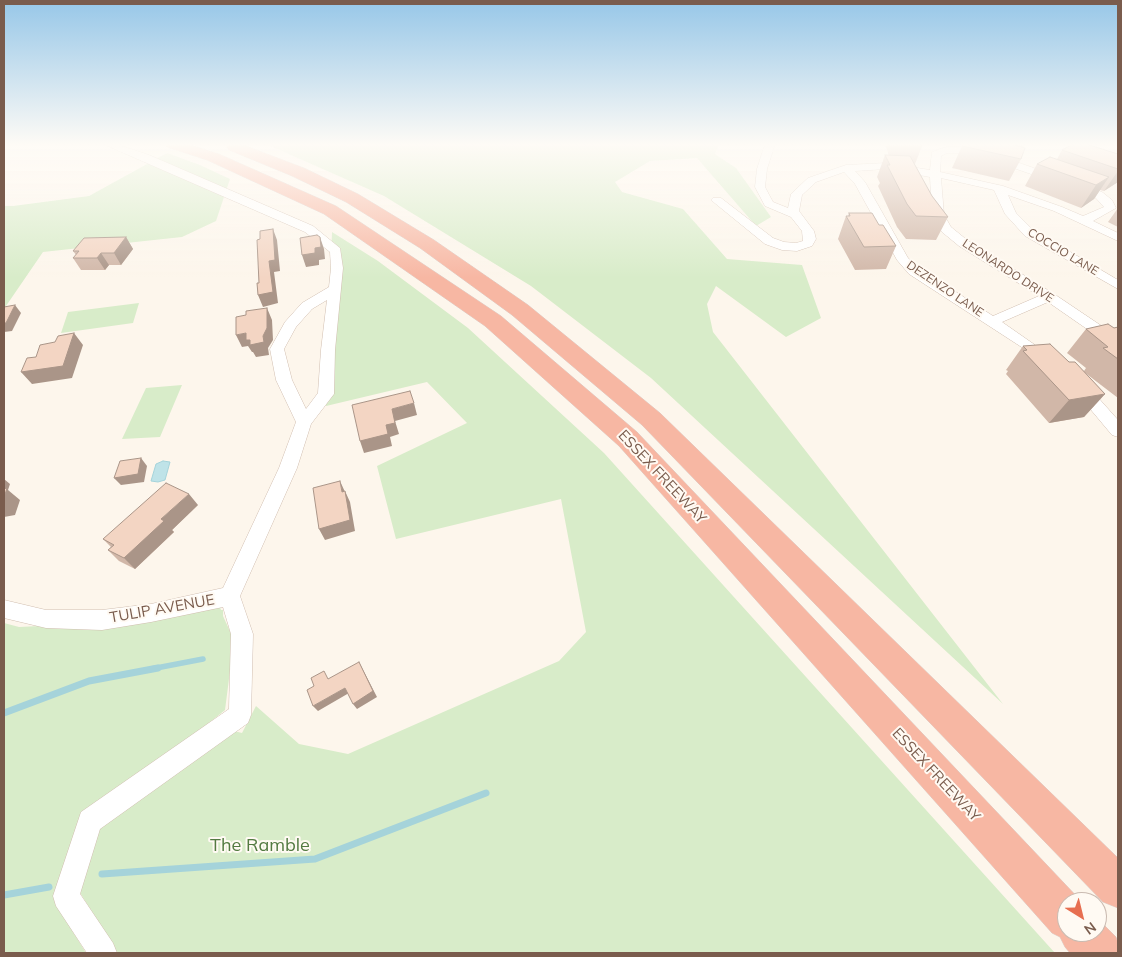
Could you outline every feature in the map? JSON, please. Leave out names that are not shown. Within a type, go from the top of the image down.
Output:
[{"type":"highway","name":"ESSEX FREEWAY","points":[[283,189],[330,210],[493,321],[628,439],[1057,907]]},
{"type":"highway","name":"ESSEX FREEWAY","points":[[333,189],[352,198],[427,244],[520,310],[651,420],[1118,887]]},
{"type":"highway","points":[[1090,942],[1100,953]]},
{"type":"street","points":[[103,953],[66,896],[90,821],[240,715],[242,634],[230,596],[288,468],[304,422],[326,394],[328,350],[335,289],[336,251],[309,229],[218,189]]},
{"type":"street","points":[[717,200],[769,241],[782,246],[797,247],[804,245],[810,239],[808,231],[794,214],[769,204],[761,189]]},
{"type":"street","points":[[794,214],[794,203],[797,194],[802,189]]},
{"type":"street","name":"DEZENZO LANE","points":[[864,189],[902,260],[914,271],[1028,345]]},
{"type":"street","name":"LEONARDO DRIVE","points":[[936,189],[938,215],[946,229],[963,243],[1049,297],[1118,344]]},
{"type":"street","name":"COCCIO LANE","points":[[999,189],[1011,214],[1029,232],[1118,285]]},
{"type":"street","points":[[1001,189],[1026,196],[1085,220],[1118,237]]},
{"type":"street","name":"LEONARDO DRIVE","points":[[1083,189],[1098,194],[1108,202],[1110,208],[1085,220]]},
{"type":"street","points":[[304,422],[284,380],[277,350],[290,325],[307,306],[335,289]]},
{"type":"street","points":[[992,321],[1049,297]]},
{"type":"street","points":[[1070,375],[1118,431]]},
{"type":"street","name":"TULIP AVENUE","points":[[4,610],[46,618],[102,620],[151,614],[230,596]]},
{"type":"green space","points":[[102,189],[227,189],[216,221],[182,237],[43,252],[4,307],[4,206],[89,196]]},
{"type":"green space","points":[[367,189],[620,189],[622,192],[683,209],[727,259],[802,265],[821,318],[786,337],[716,286],[707,304],[713,332],[1003,704],[651,378],[531,286],[384,196]]},
{"type":"green space","points":[[724,189],[751,189],[771,217],[756,226]]},
{"type":"green space","name":"The Ramble","points":[[332,232],[378,261],[468,328],[604,453],[1055,953],[117,953],[79,891],[96,823],[234,731],[242,733],[256,706],[299,744],[348,754],[559,661],[586,632],[561,499],[396,539],[377,466],[467,423],[427,382],[326,406]]},
{"type":"green space","points":[[139,303],[133,323],[61,333],[68,312]]},
{"type":"green space","points":[[182,385],[160,437],[122,439],[146,388]]},
{"type":"green space","points":[[220,607],[223,610],[223,616],[234,640],[225,710],[79,829],[55,902],[86,953],[4,953],[4,623],[19,627],[142,621]]},
{"type":"water","points":[[163,461],[170,462],[165,480],[151,481],[156,464]]},
{"type":"building","points":[[899,189],[928,189],[948,217],[916,216]]},
{"type":"building","points":[[849,213],[872,213],[879,225],[883,225],[896,246],[864,247],[846,216],[850,216]]},
{"type":"building","points":[[273,229],[275,260],[269,261],[273,292],[258,295],[257,240],[260,239],[260,231]]},
{"type":"building","points":[[317,235],[320,237],[321,247],[315,248],[315,253],[302,255],[300,238]]},
{"type":"building","points":[[126,237],[114,253],[101,253],[97,258],[73,258],[79,251],[73,251],[84,238]]},
{"type":"building","points":[[15,305],[6,323],[4,323],[4,307]]},
{"type":"building","points":[[267,308],[267,328],[263,336],[264,342],[250,345],[250,340],[246,340],[246,333],[236,335],[236,317],[246,315],[246,311]]},
{"type":"building","points":[[1108,324],[1114,328],[1118,327],[1118,359],[1103,348],[1108,347],[1086,329]]},
{"type":"building","points":[[74,333],[63,366],[21,372],[27,358],[36,357],[40,345],[55,342],[58,336]]},
{"type":"building","points":[[1050,344],[1069,362],[1075,362],[1105,394],[1069,400],[1023,351],[1027,350],[1023,346]]},
{"type":"building","points":[[410,391],[414,403],[392,409],[395,423],[386,425],[388,434],[360,441],[352,405]]},
{"type":"building","points":[[141,458],[138,474],[114,478],[120,461]]},
{"type":"building","points":[[340,481],[342,492],[345,491],[350,520],[319,529],[313,488]]},
{"type":"building","points":[[166,483],[189,494],[161,519],[164,521],[124,558],[108,550],[114,545],[103,539]]},
{"type":"building","points":[[359,662],[373,691],[353,704],[345,688],[313,706],[307,690],[314,686],[311,678],[324,671],[328,679]]},
{"type":"waterway","points":[[151,669],[203,659]]},
{"type":"waterway","points":[[4,713],[89,681],[158,668]]},
{"type":"waterway","points":[[102,874],[315,859],[486,793]]},
{"type":"waterway","points":[[4,895],[49,887]]}]
